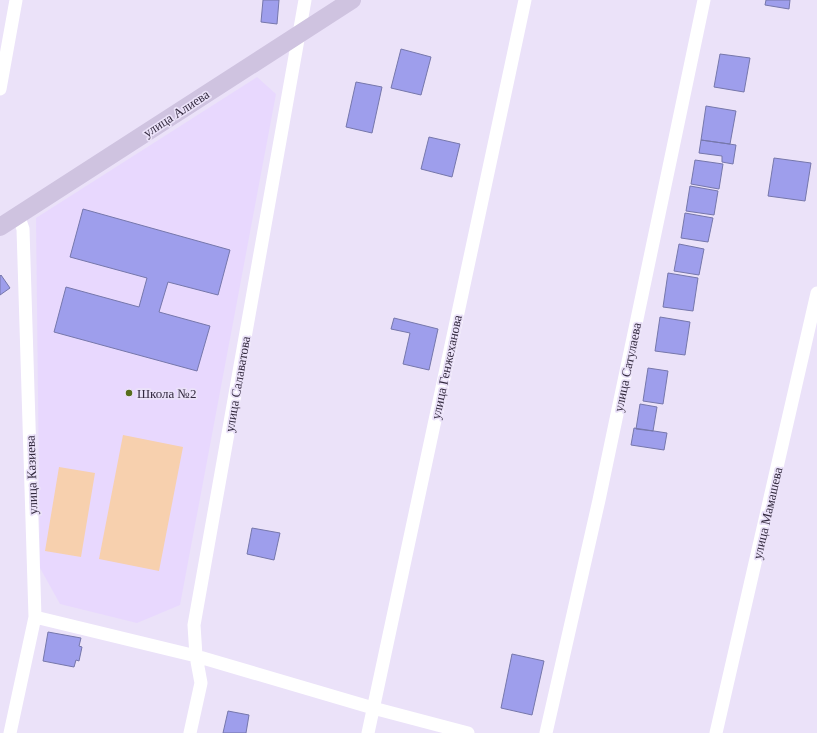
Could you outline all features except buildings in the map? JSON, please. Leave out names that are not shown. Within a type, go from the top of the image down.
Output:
[{"type":"street","points":[[0,89],[16,0]]},
{"type":"street","name":"улица Салаватова","points":[[190,733],[201,683],[196,656],[194,625],[305,0]]},
{"type":"street","name":"улица Алиева","points":[[0,227],[352,0]]},
{"type":"street","name":"улица Генжеханова","points":[[368,733],[525,0]]},
{"type":"street","name":"улица Сатулаева","points":[[546,733],[600,492],[704,0]]},
{"type":"street","name":"улица Казиева","points":[[10,733],[35,617],[23,230],[18,215]]},
{"type":"street","name":"улица Мамашева","points":[[716,733],[817,293]]},
{"type":"street","points":[[35,617],[196,656],[373,708],[468,733]]},
{"type":"shaded area","name":"Школа №2","points":[[257,77],[276,94],[180,605],[137,623],[60,604],[40,568],[36,218]]},
{"type":"shaded area","points":[[123,435],[183,447],[159,571],[99,559]]},
{"type":"shaded area","points":[[59,467],[95,473],[81,557],[45,551]]},
{"type":"place","name":"Школа №2","points":[[129,393]]}]
